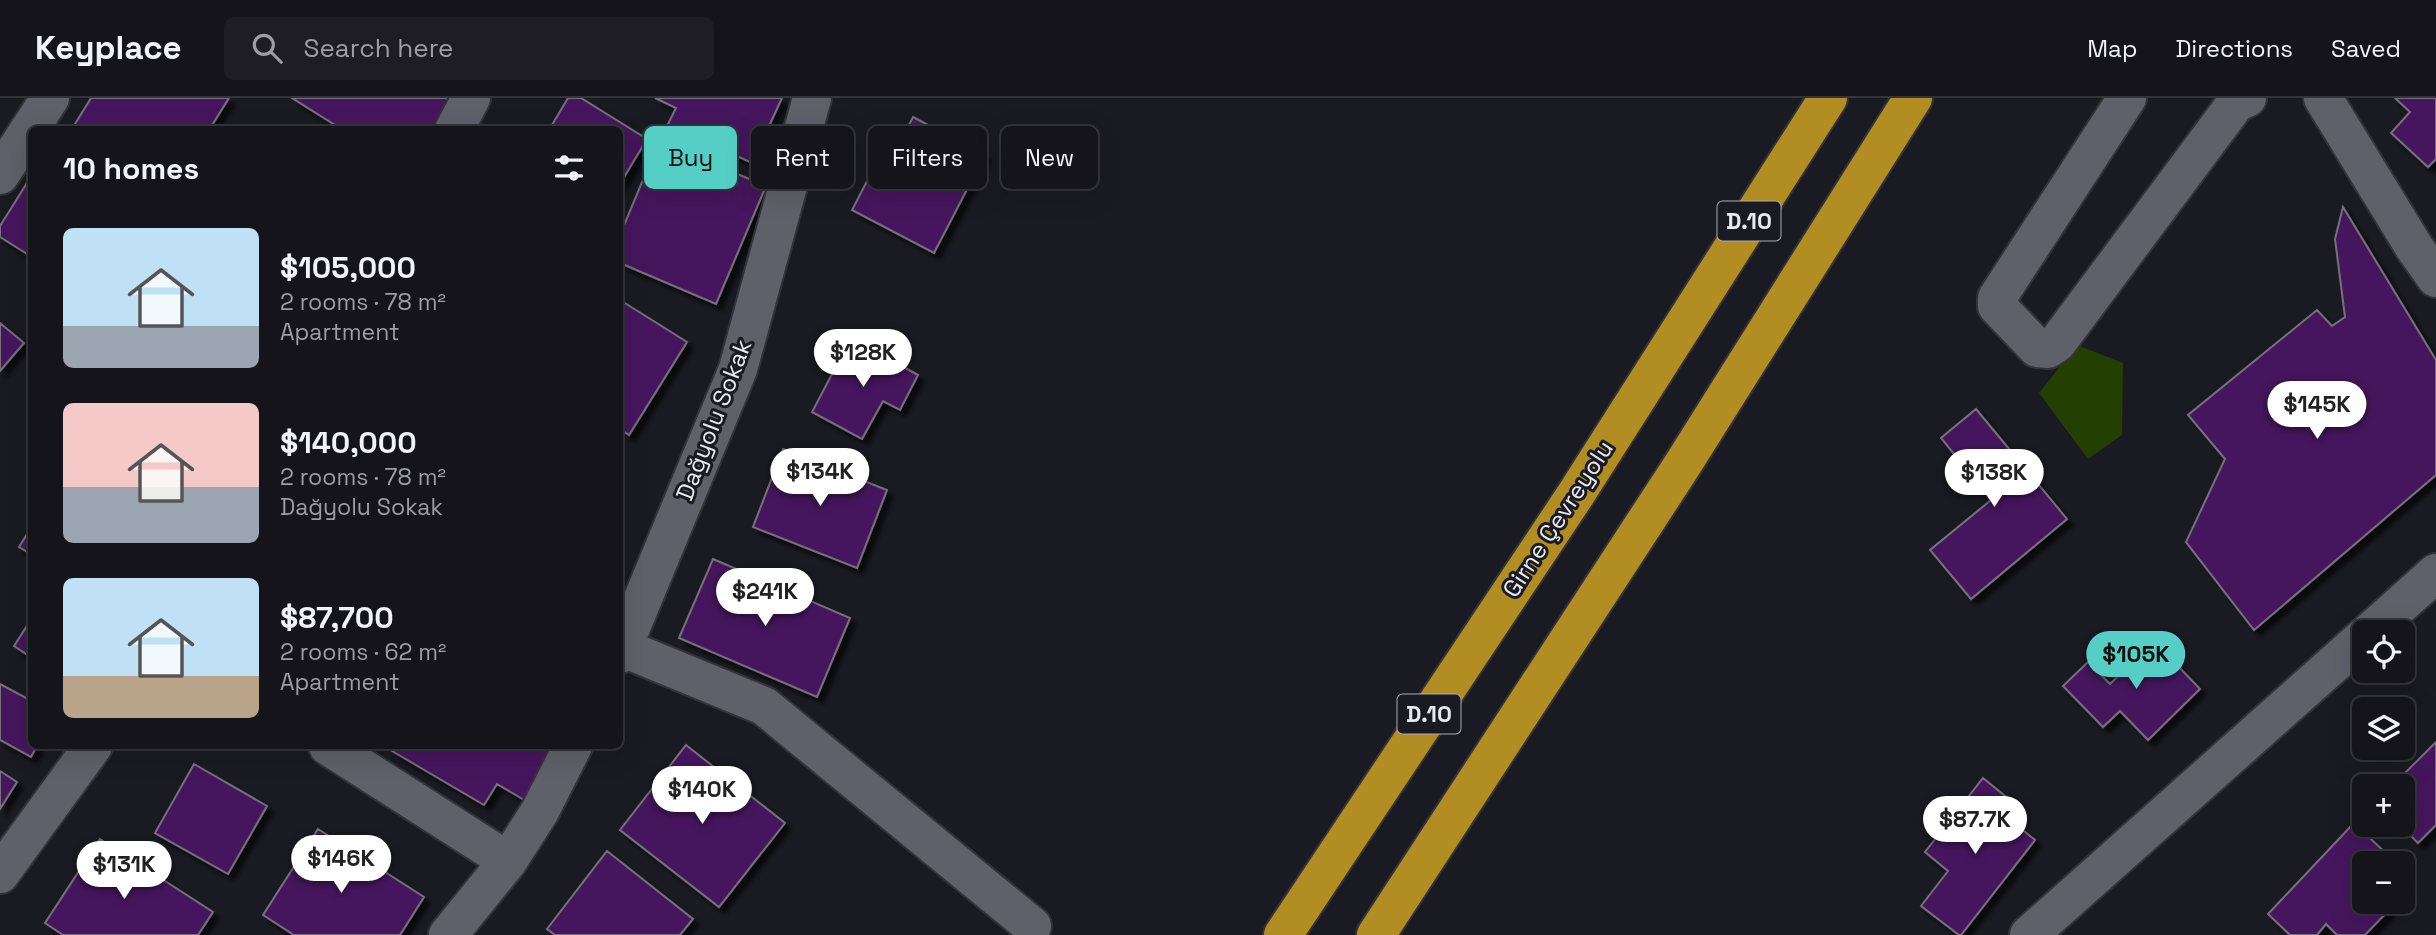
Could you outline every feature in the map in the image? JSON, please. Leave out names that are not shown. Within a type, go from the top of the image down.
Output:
[{"type":"highway","name":"D.10","points":[[1376,935],[1683,464],[1913,98]]},
{"type":"highway","name":"Girne Çevreyolu","points":[[1283,935],[1576,494],[1814,105]]},
{"type":"street","points":[[32,126],[50,98]]},
{"type":"street","points":[[456,126],[471,98]]},
{"type":"street","name":"Dağyolu Sokak","points":[[623,646],[738,369],[813,98]]},
{"type":"street","points":[[2127,98],[1997,298],[1997,306],[2037,348],[2048,349],[2057,343],[2238,100]]},
{"type":"street","points":[[2323,98],[2425,238],[2436,278]]},
{"type":"street","points":[[0,175],[28,132]]},
{"type":"street","points":[[2383,620],[2436,573]]},
{"type":"street","points":[[2029,935],[2352,648]]},
{"type":"street","points":[[623,652],[765,706],[1032,926]]},
{"type":"street","points":[[0,874],[91,749]]},
{"type":"street","points":[[333,749],[508,861]]},
{"type":"street","points":[[448,935],[508,861],[540,811],[571,749]]},
{"type":"green space","points":[[2077,345],[2123,363],[2122,435],[2088,459],[2039,393]]},
{"type":"building","points":[[91,98],[229,98],[212,126],[75,124]]},
{"type":"building","points":[[292,98],[459,98],[442,126],[337,126]]},
{"type":"building","points":[[568,98],[581,98],[644,137],[644,144],[623,179],[623,126],[551,126]]},
{"type":"building","points":[[655,98],[782,98],[769,126],[751,126],[751,163],[737,156],[737,126],[672,126],[668,124],[676,108]]},
{"type":"building","points":[[2395,98],[2436,98],[2436,159],[2428,167],[2391,133],[2410,112]]},
{"type":"building","points":[[913,117],[930,126],[908,126]]},
{"type":"building","points":[[737,174],[751,180],[751,189],[765,189],[716,304],[623,264],[623,228],[644,177],[644,189],[737,189]]},
{"type":"building","points":[[868,179],[868,189],[967,189],[934,253],[852,210]]},
{"type":"building","points":[[28,181],[28,254],[0,237],[0,226]]},
{"type":"building","points":[[2343,207],[2436,360],[2436,475],[2254,630],[2186,542],[2225,459],[2188,415],[2317,310],[2332,326],[2345,317],[2335,239]]},
{"type":"building","points":[[623,302],[687,342],[629,435],[623,431]]},
{"type":"building","points":[[0,323],[24,343],[0,371]]},
{"type":"building","points":[[851,338],[918,375],[900,410],[883,401],[862,439],[812,412]]},
{"type":"building","points":[[1976,409],[2067,519],[1971,599],[1930,550],[1991,500],[1941,438]]},
{"type":"building","points":[[783,449],[887,490],[857,568],[753,527]]},
{"type":"building","points":[[28,532],[28,553],[19,547]]},
{"type":"building","points":[[713,559],[850,618],[817,697],[679,638]]},
{"type":"building","points":[[28,624],[28,655],[14,646]]},
{"type":"building","points":[[2154,641],[2200,689],[2148,740],[2120,711],[2103,727],[2063,686],[2088,662],[2110,684]]},
{"type":"building","points":[[0,684],[28,699],[28,749],[35,749],[31,757],[0,740]]},
{"type":"building","points":[[2436,742],[2436,825],[2418,843],[2412,837],[2415,837],[2415,774],[2404,774]]},
{"type":"building","points":[[686,745],[785,823],[719,907],[620,830]]},
{"type":"building","points":[[563,749],[531,804],[497,784],[484,805],[392,751]]},
{"type":"building","points":[[194,764],[267,806],[228,874],[155,833]]},
{"type":"building","points":[[0,771],[17,782],[0,809]]},
{"type":"building","points":[[1983,778],[2016,805],[2007,817],[2035,840],[1959,935],[1921,906],[1948,871],[1925,852]]},
{"type":"building","points":[[2352,825],[2352,837],[2369,837],[2384,851],[2352,851],[2352,914],[2385,914],[2365,935],[2337,935],[2326,924],[2317,935],[2290,935],[2268,914]]},
{"type":"building","points":[[318,829],[424,897],[400,935],[294,935],[263,915]]},
{"type":"building","points":[[100,839],[213,912],[198,935],[63,935],[45,923]]},
{"type":"building","points":[[607,851],[693,919],[680,935],[555,935],[547,929]]}]
